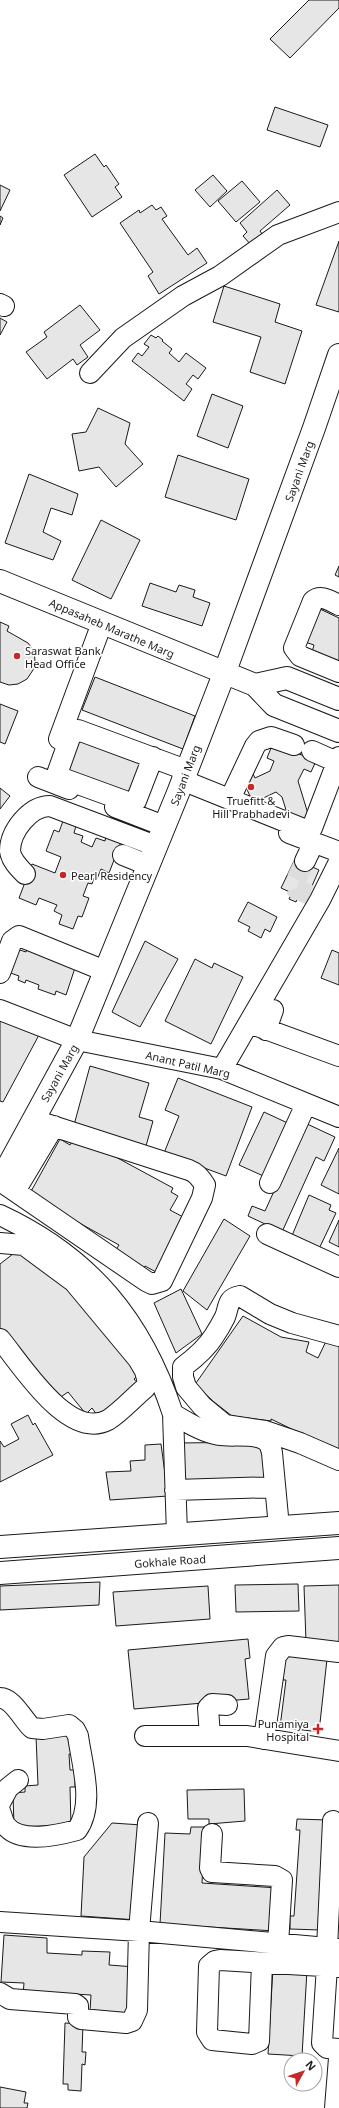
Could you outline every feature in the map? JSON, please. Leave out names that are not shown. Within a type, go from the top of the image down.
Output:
[{"type":"main road","name":"Sayani Marg","points":[[5,1184],[44,1123],[78,1040],[224,674],[314,428],[339,355]]},
{"type":"main road","name":"Appasaheb Marathe Marg","points":[[0,581],[224,674],[255,685]]},
{"type":"main road","points":[[255,685],[287,678],[329,695]]},
{"type":"main road","points":[[255,685],[274,705],[339,731]]},
{"type":"main road","points":[[0,1547],[339,1523]]},
{"type":"main road","name":"Gokhale Road","points":[[0,1574],[339,1548]]},
{"type":"street","points":[[90,373],[122,338],[183,296],[220,276],[278,235],[339,212]]},
{"type":"street","points":[[329,695],[334,670],[300,656],[296,652],[295,645],[312,601],[323,598],[339,605]]},
{"type":"street","points":[[59,739],[102,623]]},
{"type":"street","points":[[152,757],[136,801],[133,804],[59,777],[57,772],[75,730],[152,757],[182,781],[339,852]]},
{"type":"street","points":[[182,781],[230,800],[306,830],[312,828],[338,760],[271,737],[259,741],[255,746],[230,800]]},
{"type":"street","points":[[38,777],[164,826]]},
{"type":"street","points":[[25,874],[16,864],[10,852],[12,840],[34,809],[42,806],[50,806],[152,855]]},
{"type":"street","points":[[305,861],[314,842]]},
{"type":"street","points":[[123,855],[152,855]]},
{"type":"street","points":[[257,1026],[315,897],[339,862]]},
{"type":"street","points":[[0,973],[12,941],[18,936],[106,970]]},
{"type":"street","name":"Anant Patil Marg","points":[[0,1010],[78,1040],[222,1069],[339,1117]]},
{"type":"street","points":[[222,1069],[257,1026],[273,1010]]},
{"type":"street","points":[[257,1026],[339,1056]]},
{"type":"street","points":[[270,1183],[306,1104]]},
{"type":"street","points":[[5,1184],[146,1281],[152,1284],[162,1281],[202,1198],[205,1185],[201,1179],[195,1172],[44,1123]]},
{"type":"street","points":[[0,1215],[27,1228],[62,1251],[116,1302],[144,1343],[163,1384],[173,1414],[177,1534]]},
{"type":"street","points":[[267,1234],[339,1267]]},
{"type":"street","points":[[0,1243],[24,1245],[74,1282],[138,1359],[145,1371],[148,1382],[145,1388],[107,1420],[84,1422],[67,1415],[55,1406],[0,1339]]},
{"type":"street","points":[[339,1336],[292,1323],[270,1314],[240,1296],[234,1297],[230,1301],[225,1317],[214,1337],[200,1354],[183,1367],[183,1377],[186,1387],[202,1406],[226,1425],[265,1431],[300,1443],[339,1460]]},
{"type":"street","points":[[173,1414],[198,1428],[218,1435],[259,1437],[266,1440],[271,1446],[272,1453],[278,1527]]},
{"type":"street","points":[[175,1490],[275,1487]]},
{"type":"street","points":[[264,1739],[278,1651],[288,1646],[339,1652]]},
{"type":"street","points":[[0,1698],[4,1698],[11,1703],[32,1728],[42,1729],[69,1725],[76,1730],[87,1802],[84,1820],[77,1830],[41,1837],[14,1832],[6,1826],[0,1811]]},
{"type":"street","points":[[210,1736],[208,1708],[212,1704],[227,1705]]},
{"type":"street","points":[[145,1736],[247,1736],[339,1751]]},
{"type":"street","points":[[0,1803],[8,1788],[18,1780]]},
{"type":"street","points":[[333,1821],[333,1957],[322,2043],[327,2048],[339,2049]]},
{"type":"street","points":[[0,1993],[10,1999],[75,2004],[78,2006],[78,2017],[81,2019],[126,2023],[132,2021],[137,2010],[138,1931],[148,1823]]},
{"type":"street","points":[[212,1834],[210,1868],[212,1872],[275,1876],[282,1880],[278,1944]]},
{"type":"street","points":[[0,1922],[138,1931],[278,1944],[333,1957]]},
{"type":"street","points":[[262,1962],[258,2041],[252,2044],[212,2040],[207,2032],[209,1966],[215,1961],[262,1962],[333,1957]]},
{"type":"street","points":[[335,2108],[339,2058]]},
{"type":"building","points":[[309,0],[339,0],[339,8],[290,58],[270,39]]},
{"type":"building","points":[[275,107],[328,125],[320,147],[267,130]]},
{"type":"building","points":[[95,154],[104,167],[106,165],[119,184],[115,187],[122,197],[92,217],[64,175]]},
{"type":"building","points":[[213,175],[227,191],[210,207],[195,190]]},
{"type":"building","points":[[242,181],[260,202],[236,222],[218,201]]},
{"type":"building","points":[[0,185],[10,190],[0,211]]},
{"type":"building","points":[[277,190],[290,205],[260,231],[263,235],[251,245],[243,236],[247,232],[240,223]]},
{"type":"building","points":[[152,205],[156,210],[161,207],[167,216],[162,219],[188,255],[197,248],[207,263],[159,294],[148,276],[153,272],[120,223],[139,210],[140,213]]},
{"type":"building","points":[[0,216],[3,218],[0,225]]},
{"type":"building","points":[[339,241],[339,312],[316,305]]},
{"type":"building","points":[[224,286],[280,304],[275,322],[302,331],[285,384],[250,372],[261,337],[213,322]]},
{"type":"building","points":[[80,305],[100,330],[80,345],[88,357],[77,365],[73,359],[47,379],[26,352],[47,337],[44,332]]},
{"type":"building","points":[[0,318],[7,322],[0,335]]},
{"type":"building","points":[[151,335],[156,338],[158,336],[163,340],[162,341],[172,349],[169,353],[179,362],[186,353],[206,368],[198,379],[193,375],[186,384],[192,389],[184,401],[132,361],[138,353],[142,356],[149,347],[144,344]]},
{"type":"building","points":[[212,394],[243,406],[228,448],[197,436]]},
{"type":"building","points":[[98,408],[130,423],[125,444],[143,464],[116,487],[99,467],[79,471],[72,434],[86,432]]},
{"type":"building","points":[[178,455],[249,479],[236,520],[165,497]]},
{"type":"building","points":[[29,474],[78,494],[72,515],[51,508],[43,532],[61,541],[53,560],[5,543]]},
{"type":"building","points":[[101,520],[140,540],[111,599],[72,580]]},
{"type":"building","points":[[339,566],[339,577],[335,575]]},
{"type":"building","points":[[150,583],[176,592],[179,585],[195,590],[193,597],[210,603],[202,626],[142,606]]},
{"type":"building","points":[[320,609],[339,618],[339,666],[312,652],[314,645],[305,642]]},
{"type":"building","name":"Saraswat Bank Head Office","points":[[0,622],[9,626],[7,631],[28,643],[34,651],[35,661],[33,670],[27,679],[18,684],[9,685],[0,682]]},
{"type":"building","points":[[95,677],[195,716],[183,749],[82,710]]},
{"type":"building","points":[[0,704],[18,711],[5,744],[0,742]]},
{"type":"building","points":[[80,736],[145,758],[133,794],[65,770]]},
{"type":"building","points":[[273,743],[316,761],[311,772],[304,769],[298,781],[309,817],[290,823],[282,797],[276,792],[253,803],[242,778],[253,774],[255,778],[270,771],[274,761],[267,758]]},
{"type":"building","points":[[0,788],[10,796],[0,809]]},
{"type":"building","name":"Pearl Residency","points":[[63,821],[76,826],[74,833],[83,836],[81,842],[92,847],[96,838],[105,841],[106,836],[121,842],[109,873],[101,869],[97,879],[94,878],[92,884],[88,883],[83,896],[89,898],[82,917],[78,916],[73,929],[59,924],[62,915],[54,911],[57,905],[39,898],[36,905],[19,898],[32,864],[55,873],[61,857],[46,851],[54,830],[59,832]]},
{"type":"building","points":[[295,859],[319,870],[305,902],[297,899],[296,902],[289,899],[292,893],[281,888]]},
{"type":"building","points":[[248,902],[277,917],[270,932],[265,929],[261,938],[248,931],[250,927],[238,921]]},
{"type":"building","points":[[145,941],[178,959],[140,1027],[112,1012]]},
{"type":"building","points":[[28,947],[76,965],[66,995],[56,991],[55,995],[38,989],[39,985],[26,980],[25,983],[18,980],[19,976],[5,971],[14,948],[26,952]]},
{"type":"building","points":[[332,950],[339,953],[339,985],[321,978]]},
{"type":"building","points":[[195,959],[212,968],[214,963],[243,977],[211,1044],[165,1021]]},
{"type":"building","points":[[0,1018],[39,1035],[3,1102],[0,1101]]},
{"type":"building","points":[[90,1066],[149,1083],[139,1117],[153,1121],[146,1146],[74,1125]]},
{"type":"building","points":[[178,1078],[252,1107],[226,1176],[164,1153],[179,1116],[165,1110]]},
{"type":"building","points":[[264,1112],[294,1126],[270,1179],[239,1165]]},
{"type":"building","points":[[305,1123],[335,1137],[324,1161],[316,1157],[282,1232],[248,1216],[252,1206],[265,1211]]},
{"type":"building","points":[[75,1135],[173,1188],[171,1192],[178,1196],[170,1210],[185,1218],[156,1272],[145,1266],[141,1273],[115,1251],[119,1245],[29,1195],[60,1139],[70,1145]]},
{"type":"building","points":[[339,1148],[339,1194],[321,1185]]},
{"type":"building","points":[[309,1195],[331,1205],[329,1210],[336,1213],[318,1251],[291,1238]]},
{"type":"building","points":[[224,1219],[250,1236],[207,1310],[183,1291]]},
{"type":"building","points":[[339,1220],[339,1247],[329,1242]]},
{"type":"building","points":[[22,1247],[57,1273],[141,1373],[134,1379],[141,1387],[107,1416],[104,1411],[97,1415],[92,1408],[86,1414],[68,1392],[55,1401],[0,1333],[0,1264]]},
{"type":"building","points":[[181,1289],[202,1334],[176,1353],[154,1303]]},
{"type":"building","points":[[243,1316],[281,1337],[309,1342],[306,1352],[318,1358],[329,1335],[339,1340],[339,1452],[271,1419],[271,1421],[232,1416],[198,1387],[196,1383]]},
{"type":"building","points":[[28,1415],[33,1425],[35,1423],[53,1455],[0,1482],[0,1441],[4,1447],[19,1439],[11,1424]]},
{"type":"building","points":[[263,1442],[268,1482],[179,1488],[178,1443]]},
{"type":"building","points":[[161,1444],[168,1496],[110,1500],[106,1472],[131,1471],[130,1461],[145,1460],[145,1445]]},
{"type":"building","points":[[100,1582],[99,1605],[0,1610],[0,1586]]},
{"type":"building","points":[[298,1584],[299,1611],[236,1612],[235,1585]]},
{"type":"building","points":[[339,1585],[339,1642],[306,1642],[304,1586]]},
{"type":"building","points":[[208,1586],[210,1619],[116,1626],[113,1592]]},
{"type":"building","points":[[248,1639],[250,1658],[245,1659],[249,1699],[134,1709],[128,1650]]},
{"type":"building","points":[[285,1654],[327,1659],[319,1732],[280,1727],[286,1680],[283,1680]]},
{"type":"building","points":[[73,1734],[74,1754],[69,1754],[70,1770],[79,1770],[80,1781],[75,1781],[75,1787],[70,1787],[71,1825],[14,1827],[13,1793],[25,1792],[25,1786],[38,1785],[36,1736]]},
{"type":"building","points":[[244,1789],[245,1821],[209,1824],[209,1819],[188,1819],[187,1790]]},
{"type":"building","points":[[297,1819],[327,1820],[320,1930],[290,1929],[290,1916],[294,1916],[300,1830],[296,1830]]},
{"type":"building","points":[[112,1823],[142,1825],[137,1920],[81,1916],[84,1857]]},
{"type":"building","points":[[191,1827],[205,1827],[202,1883],[278,1888],[275,1931],[160,1924],[165,1833],[190,1834]]},
{"type":"building","points":[[4,1935],[47,1938],[47,1953],[82,1955],[82,1951],[110,1952],[109,1965],[135,1967],[133,2013],[90,2011],[91,1995],[38,1992],[23,1995],[24,1983],[1,1982]]},
{"type":"building","points":[[273,1968],[307,1970],[302,2052],[283,2052],[283,2055],[268,2054]]},
{"type":"building","points":[[65,2023],[83,2024],[82,2052],[86,2052],[85,2065],[82,2064],[81,2091],[68,2090],[68,2084],[63,2084]]},
{"type":"building","points":[[0,2087],[26,2092],[24,2103],[28,2103],[27,2108],[0,2108]]},
{"type":"tunnel","points":[[305,861],[294,884],[296,889],[310,895]]},
{"type":"place","name":"Saraswat Bank Head Office","points":[[17,656]]},
{"type":"place","name":"Truefitt & Hill Prabhadevi","points":[[251,787]]},
{"type":"place","name":"Pearl Residency","points":[[63,875]]},
{"type":"place","name":"Punamiya Hospital","points":[[318,1729]]}]
